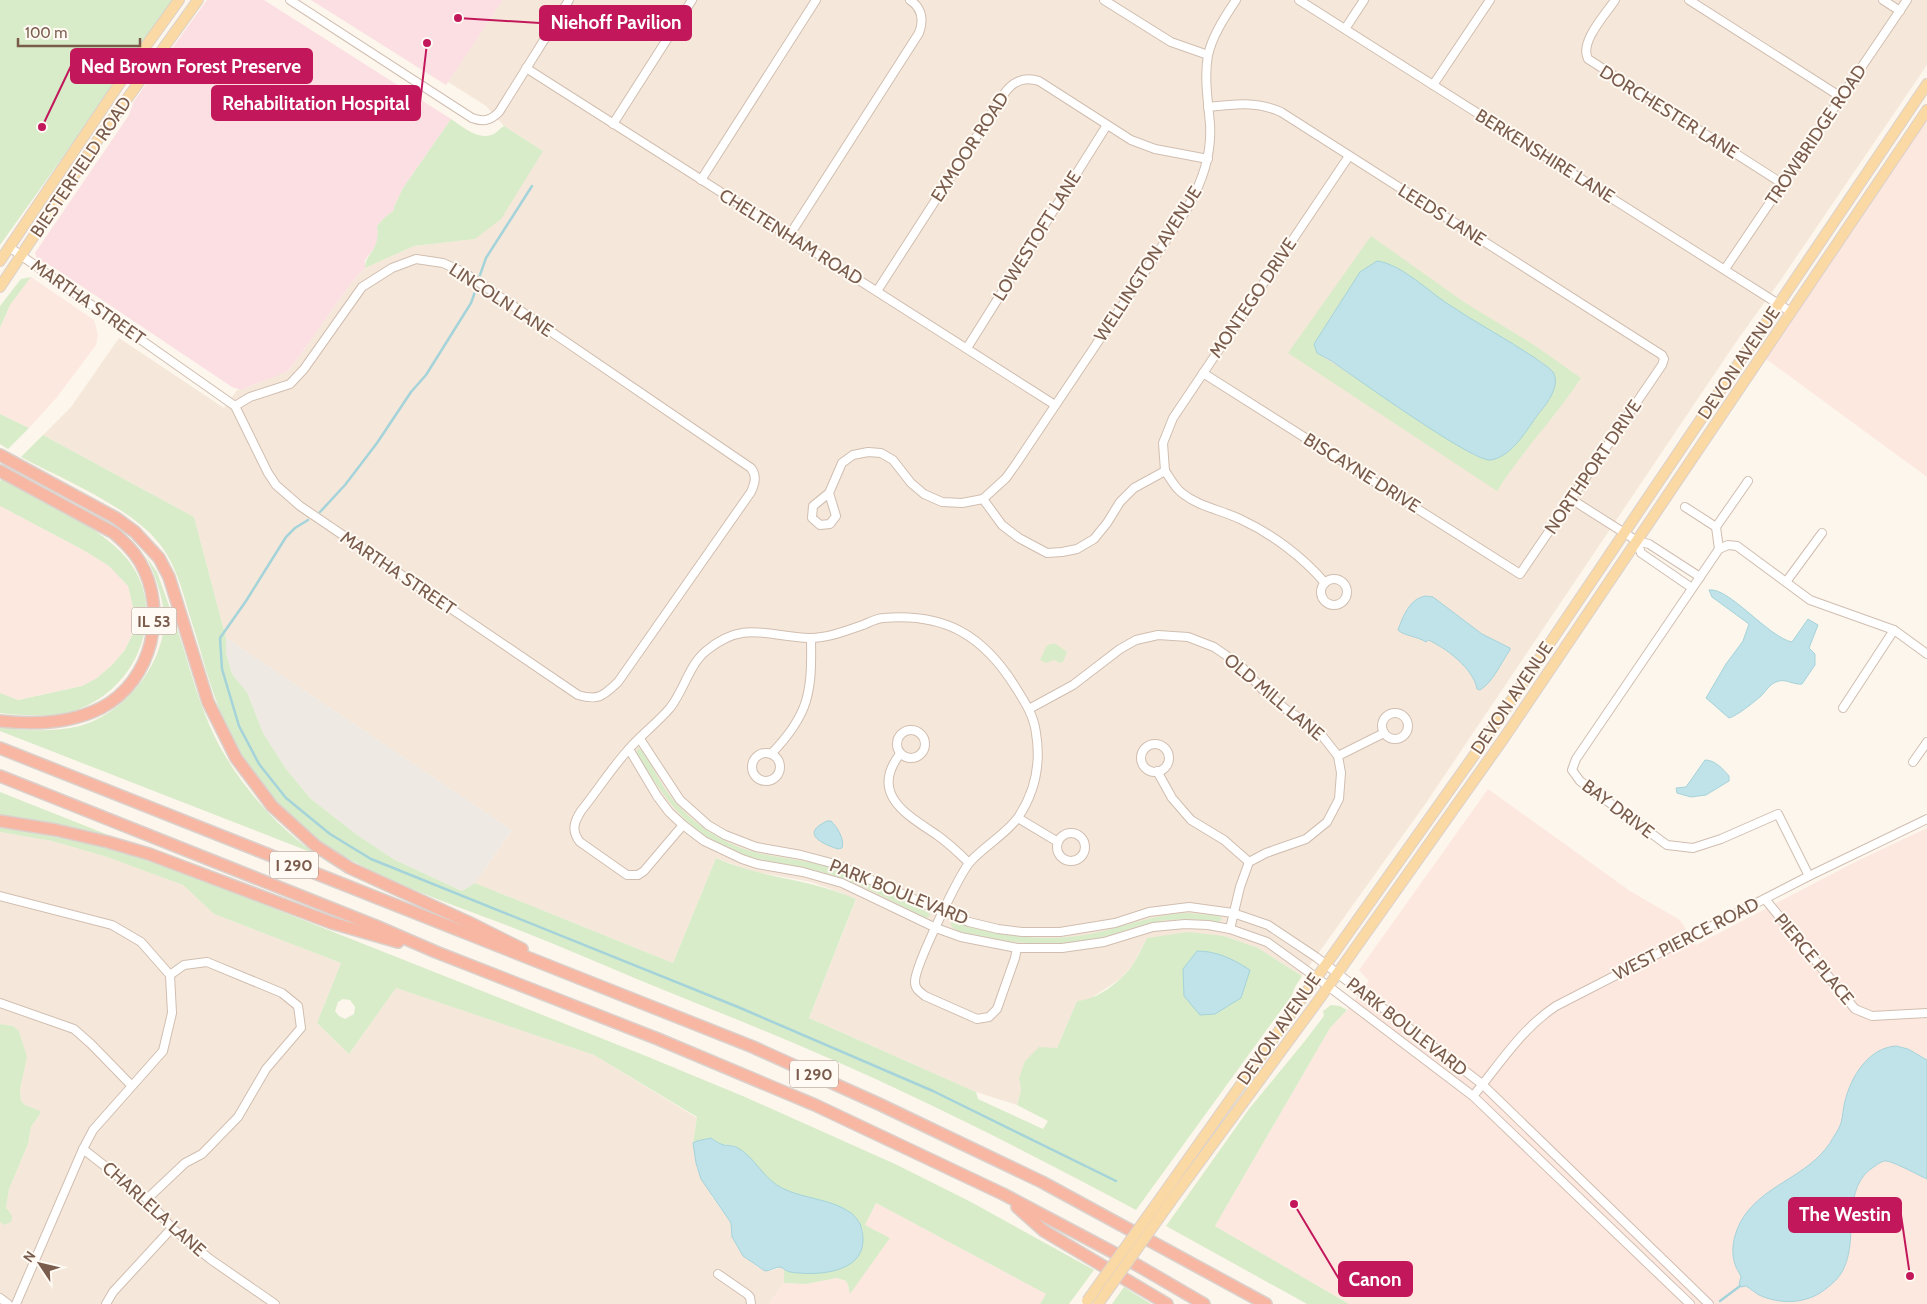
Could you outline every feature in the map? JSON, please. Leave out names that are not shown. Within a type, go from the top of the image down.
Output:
[{"type":"highway","points":[[0,455],[116,518],[136,532],[159,558],[169,577],[212,710],[236,758],[272,806],[286,820],[316,846],[350,868],[468,922],[588,982]]},
{"type":"highway","name":"IL 53","points":[[0,471],[102,525],[127,544],[139,561],[151,591],[154,607],[154,628],[150,646],[134,678],[120,694],[102,707],[80,716],[57,722],[40,724],[0,721]]},
{"type":"highway","name":"I 290","points":[[0,748],[753,1047],[890,1109],[1042,1182],[1266,1304]]},
{"type":"highway","name":"I 290","points":[[0,776],[367,922],[436,952],[658,1039],[798,1098],[1003,1194],[1137,1265],[1204,1304]]},
{"type":"highway","points":[[0,821],[56,830],[108,842],[184,866],[332,923],[436,952]]},
{"type":"highway","points":[[1003,1194],[1044,1231],[1167,1304]]},
{"type":"main road","name":"BIESTERFIELD ROAD","points":[[0,261],[128,71],[179,0]]},
{"type":"main road","name":"BIESTERFIELD ROAD","points":[[0,287],[107,127],[198,0]]},
{"type":"main road","name":"DEVON AVENUE","points":[[1098,1304],[1316,977],[1475,754],[1927,84]]},
{"type":"main road","name":"DEVON AVENUE","points":[[1086,1303],[1328,986],[1504,738],[1927,110]]},
{"type":"street","points":[[290,0],[472,118],[484,121],[492,119],[498,112],[569,0]]},
{"type":"street","points":[[613,124],[692,0]]},
{"type":"street","points":[[701,180],[816,0]]},
{"type":"street","points":[[789,236],[919,33],[922,18],[918,6],[910,0]]},
{"type":"street","points":[[1104,0],[1171,42],[1208,55]]},
{"type":"street","name":"WELLINGTON AVENUE","points":[[983,499],[1006,478],[1187,208],[1198,188],[1208,159],[1210,125],[1206,75],[1208,55],[1216,34],[1236,0]]},
{"type":"street","name":"BERKENSHIRE LANE","points":[[1299,0],[1791,312]]},
{"type":"street","points":[[1344,29],[1364,0]]},
{"type":"street","points":[[1433,85],[1490,0]]},
{"type":"street","name":"DORCHESTER LANE","points":[[1616,0],[1587,43],[1586,52],[1588,59],[1783,184]]},
{"type":"street","points":[[1689,0],[1841,97]]},
{"type":"street","points":[[1883,0],[1900,11]]},
{"type":"street","name":"TROWBRIDGE ROAD","points":[[1725,269],[1908,0]]},
{"type":"street","name":"CHELTENHAM ROAD","points":[[526,68],[1055,405]]},
{"type":"street","name":"EXMOOR ROAD","points":[[877,292],[1004,94],[1012,84],[1024,79],[1039,81],[1142,146],[1208,159]]},
{"type":"street","name":"LEEDS LANE","points":[[1208,106],[1242,103],[1269,106],[1281,112],[1662,355],[1664,359]]},
{"type":"street","name":"LOWESTOFT LANE","points":[[967,348],[1107,125]]},
{"type":"street","name":"MONTEGO DRIVE","points":[[1165,471],[1164,443],[1173,418],[1349,156]]},
{"type":"street","name":"MARTHA STREET","points":[[9,247],[24,252],[235,406],[268,473],[276,485],[300,506],[578,695],[590,698],[600,697],[618,682],[751,492],[755,483],[754,473]]},
{"type":"street","name":"LINCOLN LANE","points":[[235,406],[250,397],[290,384],[304,369],[362,287],[392,268],[416,259],[443,263],[465,273],[751,468],[754,473]]},
{"type":"street","name":"NORTHPORT DRIVE","points":[[1520,574],[1662,365],[1664,359]]},
{"type":"street","name":"BISCAYNE DRIVE","points":[[1203,373],[1520,574]]},
{"type":"street","points":[[829,493],[842,463],[853,455],[868,452],[881,453],[893,460],[911,483],[924,494],[942,502],[962,503],[983,499],[1002,526],[1019,538],[1047,552],[1062,552],[1077,549],[1094,539],[1120,502],[1134,488],[1165,471],[1181,492],[1201,504],[1243,520],[1262,532],[1293,553],[1325,583]]},
{"type":"street","points":[[1748,481],[1716,527],[1719,549],[1728,545],[1737,546],[1810,600],[1894,630],[1927,654]]},
{"type":"street","points":[[1571,498],[1637,541],[1649,544],[1700,577]]},
{"type":"street","points":[[1685,507],[1716,527]]},
{"type":"street","points":[[1786,582],[1822,533]]},
{"type":"street","points":[[1637,541],[1641,553],[1692,588]]},
{"type":"street","name":"BAY DRIVE","points":[[1719,549],[1576,759],[1572,770],[1580,782],[1667,845],[1694,848],[1721,839],[1778,814],[1809,876]]},
{"type":"street","points":[[683,825],[644,871],[638,875],[627,875],[580,842],[575,836],[574,828],[581,811],[629,749],[671,707],[698,657],[723,638],[753,630],[811,638],[844,632],[881,618],[909,617],[938,621],[960,631],[981,644],[1006,672],[1029,709],[1036,731],[1039,758],[1037,777],[1030,797],[1018,818],[970,862],[953,888],[915,978],[915,983],[918,990],[925,996],[977,1018],[989,1017],[997,1009],[1017,948]]},
{"type":"street","points":[[1843,708],[1894,630]]},
{"type":"street","name":"OLD MILL LANE","points":[[1029,709],[1073,685],[1120,649],[1136,640],[1158,634],[1188,637],[1214,647],[1240,665],[1263,690],[1288,711],[1316,728],[1338,756],[1341,773],[1339,799],[1327,822],[1306,839],[1266,853],[1249,862]]},
{"type":"street","points":[[771,754],[798,722],[806,706],[812,670],[811,638]]},
{"type":"street","points":[[1338,756],[1384,733]]},
{"type":"street","name":"PARK BOULEVARD","points":[[640,739],[680,800],[708,825],[725,835],[756,847],[801,855],[851,869],[943,912],[970,922],[998,929],[1042,933],[1060,932],[1098,927],[1149,912],[1190,907],[1233,913],[1268,925],[1325,964],[1482,1084],[1709,1304]]},
{"type":"street","points":[[1913,762],[1927,742]]},
{"type":"street","name":"PARK BOULEVARD","points":[[629,749],[657,796],[683,825],[704,841],[742,860],[804,872],[842,883],[936,928],[961,937],[1017,948],[1062,948],[1090,944],[1169,925],[1208,925],[1230,929],[1267,942],[1473,1096],[1690,1304]]},
{"type":"street","points":[[900,754],[893,763],[889,786],[897,804],[911,819],[938,836],[970,862]]},
{"type":"street","points":[[1157,771],[1172,798],[1192,820],[1224,840],[1249,862],[1240,887],[1230,929]]},
{"type":"street","points":[[1018,818],[1058,842]]},
{"type":"street","name":"WEST PIERCE ROAD","points":[[1473,1096],[1517,1039],[1548,1011],[1809,876],[1927,819]]},
{"type":"street","points":[[0,896],[112,925],[141,942],[170,975],[172,1013],[163,1051],[93,1130],[16,1304]]},
{"type":"street","name":"PIERCE PLACE","points":[[1765,900],[1855,1009],[1872,1016],[1927,1013]]},
{"type":"street","points":[[147,1199],[185,1163],[202,1154],[238,1117],[266,1069],[301,1028],[298,1006],[282,993],[207,962],[184,965],[170,975]]},
{"type":"street","points":[[0,1003],[74,1029],[131,1085]]},
{"type":"street","name":"CHARLELA LANE","points":[[83,1149],[147,1199],[172,1228],[210,1259],[275,1304]]},
{"type":"street","points":[[106,1304],[113,1292],[172,1228]]},
{"type":"street","points":[[718,1274],[747,1294],[750,1297],[751,1304]]},
{"type":"street","points":[[0,1298],[8,1304]]},
{"type":"shaded area","points":[[207,0],[264,0],[451,119],[403,188],[394,210],[377,226],[378,237],[375,247],[365,260],[365,268],[352,282],[293,365],[286,372],[241,390],[232,387],[53,267],[37,259],[35,253],[129,115],[134,101]]},
{"type":"shaded area","points":[[311,0],[503,0],[446,85]]},
{"type":"shaded area","points":[[503,0],[1927,0],[1927,65],[1780,281],[1736,342],[1426,803],[1302,976],[1258,948],[1224,936],[1147,938],[1132,966],[1120,979],[1088,1000],[1077,1001],[1057,1048],[1019,1078],[1021,1090],[1017,1105],[976,1092],[809,1018],[856,900],[842,893],[811,882],[751,871],[716,858],[673,963],[475,883],[512,830],[226,638],[194,517],[43,435],[71,407],[119,338],[224,408],[237,390],[247,388],[290,369],[352,282],[365,268],[414,246],[475,239],[543,151],[504,126],[486,106],[448,82]]},
{"type":"shaded area","points":[[1927,120],[1927,477],[1766,359]]},
{"type":"shaded area","points":[[31,277],[94,320],[98,335],[96,345],[57,397],[29,428],[0,414],[0,329],[10,305]]},
{"type":"shaded area","points":[[0,506],[85,551],[109,566],[128,586],[136,620],[132,635],[125,650],[112,665],[97,678],[82,686],[17,700],[0,693]]},
{"type":"shaded area","points":[[226,638],[512,830],[475,883],[462,891],[395,860],[356,834],[311,799],[286,769],[263,733],[247,692],[232,674],[226,653]]},
{"type":"shaded area","points":[[1488,789],[1630,891],[1680,920],[1696,945],[1855,862],[1927,828],[1927,1304],[1349,1304],[1215,1226],[1330,1028],[1347,1010],[1369,981],[1359,970]]},
{"type":"shaded area","points":[[0,832],[52,841],[107,857],[183,885],[214,914],[341,963],[317,1023],[349,1054],[396,988],[594,1055],[697,1118],[693,1143],[712,1197],[731,1223],[732,1238],[743,1256],[759,1268],[770,1271],[781,1267],[784,1270],[784,1283],[769,1304],[0,1304],[0,1222],[4,1225],[11,1213],[6,1208],[9,1189],[28,1144],[31,1127],[40,1114],[39,1111],[25,1105],[21,1101],[20,1089],[26,1057],[19,1031],[13,1026],[0,1024]]},
{"type":"shaded area","points":[[876,1203],[1046,1294],[1040,1304],[769,1304],[784,1283],[806,1284],[837,1278],[846,1281],[850,1293],[890,1238],[865,1225]]},
{"type":"green space","points":[[0,0],[175,0],[0,245]]},
{"type":"green space","points":[[451,119],[470,132],[480,136],[493,134],[504,126],[543,151],[501,219],[475,239],[414,246],[365,268],[367,259],[377,241],[377,226],[394,210],[403,188]]},
{"type":"green space","points":[[1371,236],[1464,302],[1534,345],[1581,378],[1497,491],[1288,353]],"holes":[[[1377,261],[1393,267],[1446,304],[1544,364],[1551,394],[1546,405],[1507,453],[1474,455],[1317,353],[1314,344],[1360,272]]]},
{"type":"green space","points":[[31,277],[10,305],[0,328],[0,306],[21,279]]},
{"type":"green space","points":[[0,414],[29,428],[8,449],[0,444]]},
{"type":"green space","points":[[43,435],[194,517],[226,638],[226,653],[232,674],[247,692],[263,733],[286,769],[311,799],[356,834],[395,860],[462,891],[475,883],[673,963],[716,858],[751,870],[839,892],[856,899],[809,1018],[976,1092],[978,1099],[1043,1129],[1048,1121],[1017,1105],[1021,1090],[1019,1078],[1025,1061],[1039,1047],[1057,1048],[1077,1001],[1100,994],[1121,978],[1132,966],[1147,938],[1188,932],[1224,936],[1258,948],[1302,976],[1292,995],[1136,1210],[999,1139],[856,1070],[549,942],[413,890],[367,869],[326,845],[308,832],[274,799],[246,762],[235,742],[216,700],[180,582],[165,551],[146,529],[131,517],[75,484],[21,457]]},
{"type":"green space","points":[[2,479],[87,525],[128,560],[140,580],[146,602],[146,624],[141,646],[131,666],[117,684],[99,699],[70,712],[50,715],[0,713],[0,693],[18,700],[82,686],[97,678],[125,650],[132,635],[136,620],[128,586],[109,566],[85,551],[0,506],[0,481]]},
{"type":"green space","points":[[146,556],[157,572],[200,701],[222,750],[244,784],[258,801],[287,831],[318,855],[0,731],[0,727],[40,730],[80,726],[95,721],[109,713],[134,691],[153,663],[159,648],[164,623],[160,593]]},
{"type":"green space","points":[[1050,644],[1056,644],[1067,652],[1063,662],[1060,663],[1054,660],[1046,663],[1040,660],[1046,647]]},
{"type":"green space","points":[[638,748],[673,800],[693,819],[716,836],[754,852],[841,871],[892,894],[929,913],[930,916],[926,918],[842,878],[810,869],[751,857],[712,841],[697,830],[670,803],[636,753]]},
{"type":"green space","points":[[0,792],[126,842],[68,826],[0,815]]},
{"type":"green space","points":[[0,827],[93,844],[172,868],[646,1056],[745,1097],[895,1164],[971,1202],[1094,1270],[1069,1304],[1040,1304],[1046,1294],[876,1203],[865,1225],[890,1238],[850,1294],[846,1281],[837,1278],[806,1284],[784,1283],[784,1270],[813,1273],[863,1245],[863,1230],[811,1199],[784,1190],[773,1184],[735,1146],[721,1144],[711,1138],[693,1143],[697,1117],[594,1055],[396,988],[349,1054],[317,1023],[341,963],[214,914],[183,885],[107,857],[52,841],[0,832]],"holes":[[[343,999],[350,1000],[355,1007],[354,1014],[345,1019],[335,1011],[338,1002]]]},
{"type":"green space","points":[[1188,913],[1219,916],[1222,919],[1219,922],[1190,919],[1162,921],[1099,938],[1052,944],[1008,941],[962,932],[950,924],[953,922],[1006,935],[1059,938],[1095,933],[1153,918]]},
{"type":"green space","points":[[1331,1005],[1340,1006],[1347,1010],[1330,1028],[1215,1226],[1349,1304],[1307,1304],[1166,1226],[1249,1109],[1324,1016],[1323,1011]]},
{"type":"green space","points":[[0,1024],[13,1026],[19,1031],[27,1057],[20,1089],[21,1101],[25,1105],[40,1111],[31,1127],[28,1144],[9,1189],[6,1208],[11,1214],[12,1220],[4,1225],[0,1222]]},
{"type":"green space","points":[[1124,1287],[1151,1304],[1112,1304]]},
{"type":"water","points":[[1377,261],[1405,272],[1448,304],[1524,351],[1553,372],[1555,383],[1549,400],[1519,441],[1506,453],[1491,460],[1480,457],[1440,435],[1317,353],[1314,344],[1360,272]]},
{"type":"water","points":[[1709,590],[1717,591],[1727,596],[1772,631],[1792,642],[1808,619],[1818,625],[1809,648],[1815,654],[1815,665],[1802,684],[1784,681],[1776,682],[1750,705],[1729,718],[1706,698],[1726,664],[1743,641],[1749,624],[1712,597]]},
{"type":"water","points":[[1420,597],[1433,597],[1482,634],[1510,648],[1493,677],[1480,690],[1477,689],[1475,681],[1465,667],[1450,653],[1428,640],[1426,642],[1398,630],[1411,604]]},
{"type":"water","points":[[1705,760],[1715,763],[1721,768],[1729,776],[1729,781],[1706,795],[1691,797],[1677,793],[1676,788],[1686,787]]},
{"type":"water","points":[[827,821],[831,821],[838,830],[843,845],[842,848],[838,849],[816,838],[815,830]]},
{"type":"water","points":[[1197,951],[1225,956],[1250,970],[1241,998],[1215,1014],[1200,1015],[1184,996],[1183,969]]},
{"type":"water","points":[[1896,1046],[1908,1049],[1927,1060],[1927,1179],[1888,1161],[1881,1162],[1864,1175],[1854,1199],[1850,1242],[1844,1268],[1840,1276],[1820,1293],[1813,1297],[1790,1302],[1767,1298],[1746,1286],[1741,1287],[1739,1284],[1741,1277],[1734,1262],[1733,1251],[1734,1239],[1740,1223],[1759,1199],[1797,1174],[1820,1155],[1840,1126],[1848,1092],[1862,1065],[1877,1052]]},
{"type":"water","points":[[711,1138],[720,1144],[736,1147],[743,1151],[770,1180],[784,1189],[844,1208],[851,1213],[859,1222],[863,1236],[861,1251],[855,1260],[846,1266],[824,1273],[800,1273],[790,1272],[780,1267],[765,1271],[743,1256],[732,1237],[731,1223],[701,1179],[696,1163],[693,1143]]},
{"type":"waterway","points":[[480,275],[486,258],[532,186]]},
{"type":"waterway","points":[[320,512],[345,485],[377,443],[411,392],[426,375],[471,303],[476,289]]},
{"type":"waterway","points":[[308,520],[295,528],[286,537],[246,601],[220,638],[222,669],[239,726],[259,764],[286,798],[330,834],[371,859],[738,1007],[933,1091],[1116,1181]]},
{"type":"waterway","points":[[1720,1301],[1740,1286]]},
{"type":"place","name":"Niehoff Pavilion","points":[[458,18]]},
{"type":"place","name":"Rehabilitation Hospital","points":[[427,43]]},
{"type":"place","name":"Ned Brown Forest Preserve","points":[[42,127]]},
{"type":"place","name":"Canon","points":[[1294,1204]]},
{"type":"place","name":"The Westin","points":[[1910,1276]]}]
